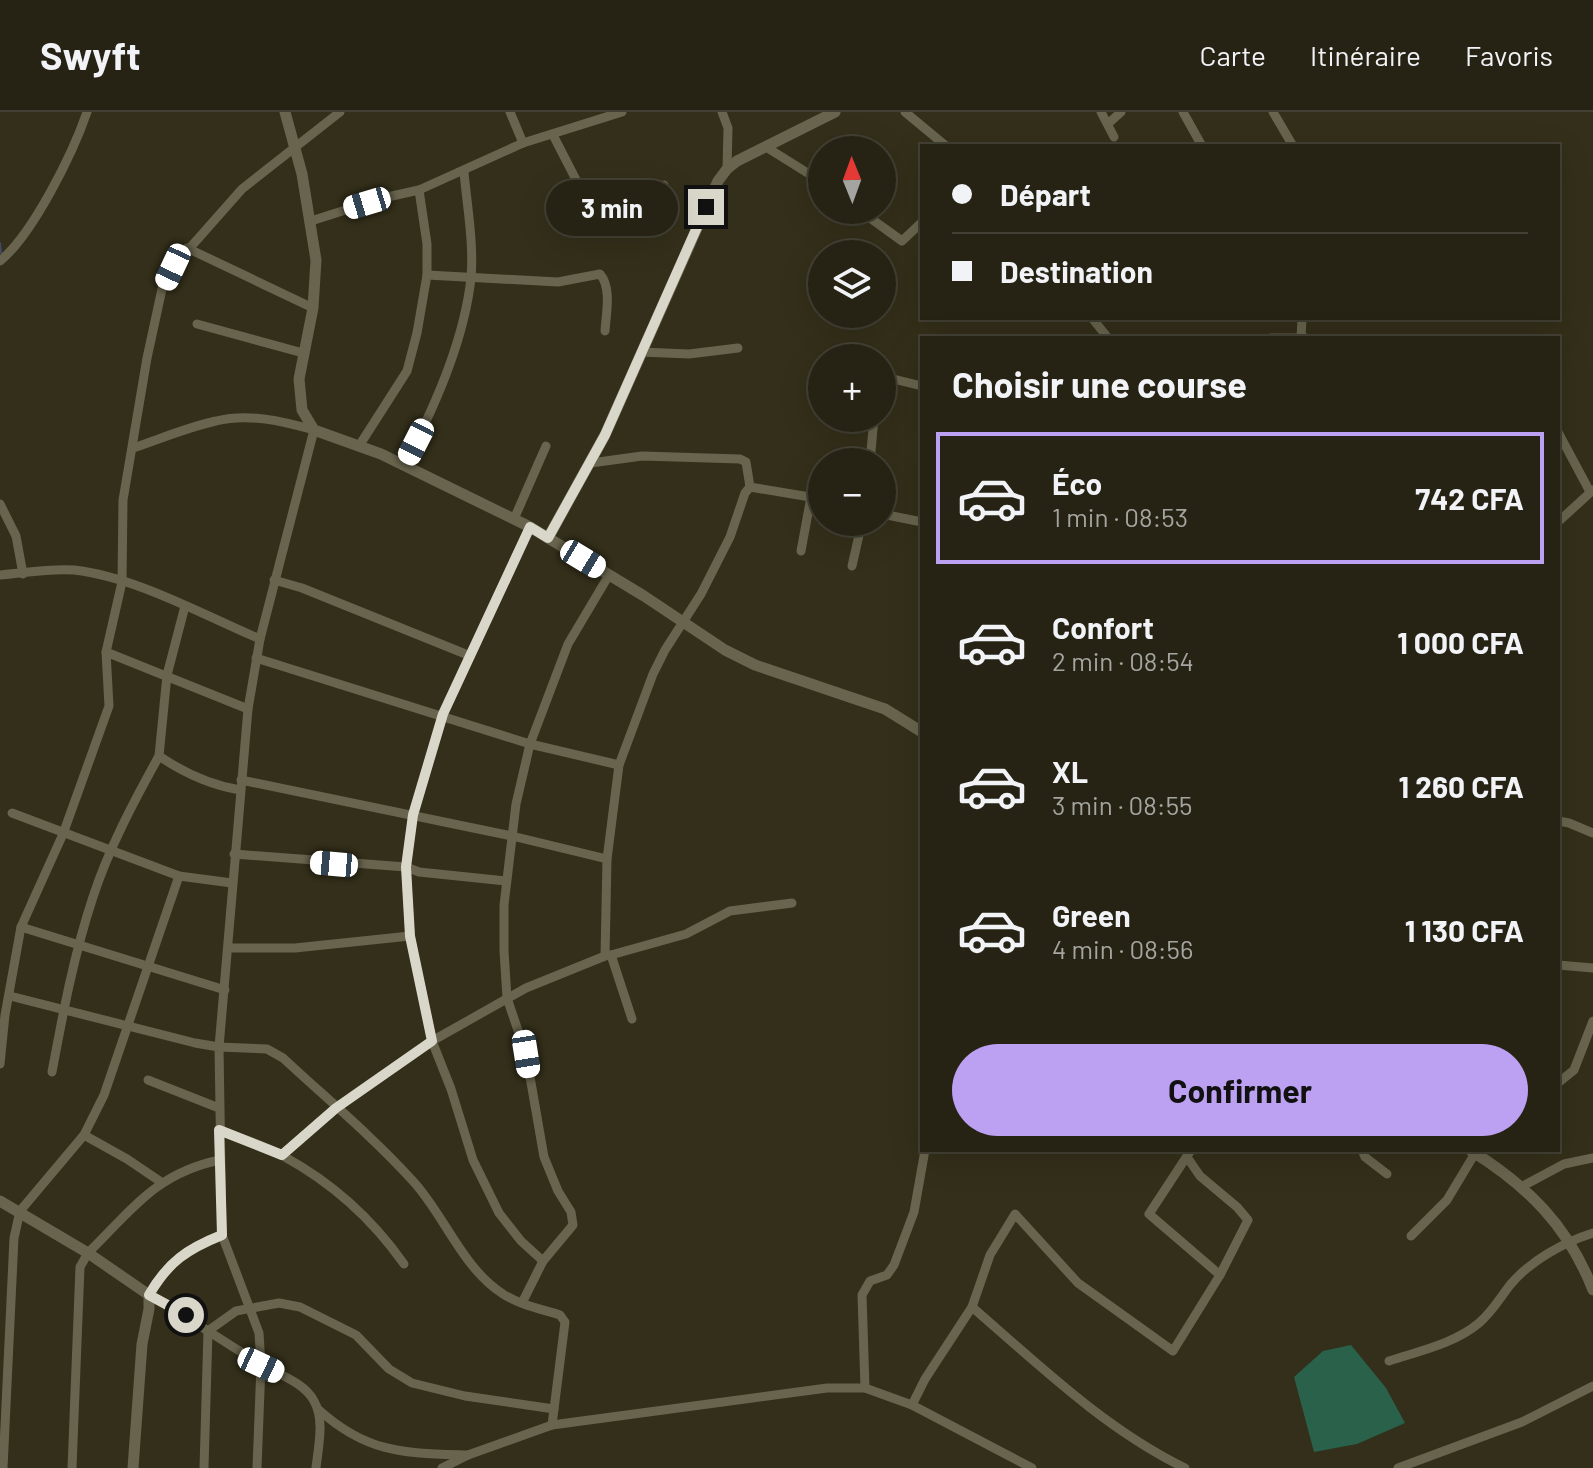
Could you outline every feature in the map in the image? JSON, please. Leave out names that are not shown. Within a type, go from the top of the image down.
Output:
[{"type":"street","points":[[0,261],[10,252],[46,196],[79,137],[87,112]]},
{"type":"street","points":[[257,1468],[261,1365],[259,1333],[222,1235],[219,1047],[248,709],[260,639],[314,430],[302,410],[299,379],[313,308],[316,260],[311,221],[285,112]]},
{"type":"street","points":[[0,1064],[5,1015],[21,927],[63,834],[109,706],[106,652],[122,582],[123,500],[162,289],[187,248],[242,189],[340,112]]},
{"type":"street","points":[[510,112],[523,143]]},
{"type":"street","points":[[311,221],[419,190],[523,143],[622,112]]},
{"type":"street","points":[[722,112],[728,128],[727,169]]},
{"type":"street","points":[[548,538],[591,463],[718,181],[727,169],[835,112]]},
{"type":"street","points":[[905,112],[944,144]]},
{"type":"street","points":[[1101,112],[1114,137]]},
{"type":"street","points":[[1109,123],[1121,112]]},
{"type":"street","points":[[1183,112],[1201,144]]},
{"type":"street","points":[[1273,112],[1292,144]]},
{"type":"street","points":[[553,135],[593,208],[601,209],[664,185]]},
{"type":"street","points":[[766,147],[808,173]]},
{"type":"street","points":[[404,465],[441,387],[471,278],[464,172]]},
{"type":"street","points":[[359,446],[407,371],[417,333],[427,275],[427,244],[419,190]]},
{"type":"street","points":[[878,224],[902,241],[920,224]]},
{"type":"street","points":[[187,248],[313,308]]},
{"type":"street","points":[[427,275],[558,282],[600,274],[606,280],[607,290],[605,331]]},
{"type":"street","points":[[1094,320],[1106,336]]},
{"type":"street","points":[[197,324],[303,353]]},
{"type":"street","points":[[641,352],[689,354],[738,348]]},
{"type":"street","points":[[896,378],[920,385]]},
{"type":"street","points":[[133,448],[216,421],[244,418],[275,420],[359,446],[530,527],[684,621],[725,650],[755,665],[885,709],[920,731]]},
{"type":"street","points":[[1560,435],[1592,491],[1560,520]]},
{"type":"street","points":[[514,519],[546,446]]},
{"type":"street","points":[[591,463],[642,456],[740,459],[746,462],[749,469],[750,487],[745,493],[730,537],[653,674],[619,765],[607,859],[608,956],[632,1019]]},
{"type":"street","points":[[750,487],[808,497]]},
{"type":"street","points":[[0,504],[16,536],[23,574]]},
{"type":"street","points":[[801,551],[808,513]]},
{"type":"street","points":[[896,517],[920,522]]},
{"type":"street","points":[[530,527],[443,714],[413,815],[406,867],[410,936],[432,1041],[473,1160],[499,1213],[521,1241],[543,1261]]},
{"type":"street","points":[[852,566],[859,536]]},
{"type":"street","points":[[0,575],[74,570],[122,582],[260,639]]},
{"type":"street","points":[[522,1303],[543,1261],[573,1225],[573,1218],[544,1157],[526,1054],[507,998],[504,951],[506,881],[530,744],[568,644],[609,575]]},
{"type":"street","points":[[274,580],[302,588],[468,655]]},
{"type":"street","points":[[52,1072],[63,1007],[94,894],[133,803],[159,756],[167,675],[185,606]]},
{"type":"street","points":[[106,652],[248,709]]},
{"type":"street","points":[[256,658],[443,714],[530,744],[619,765]]},
{"type":"street","points":[[159,756],[192,776],[218,786],[241,785],[413,815],[607,859]]},
{"type":"street","points":[[12,813],[179,876],[232,883]]},
{"type":"street","points":[[1560,821],[1593,833]]},
{"type":"street","points":[[234,854],[406,867],[419,872],[506,881]]},
{"type":"street","points":[[3,1468],[13,1252],[20,1211],[84,1135],[104,1095],[179,876]]},
{"type":"street","points":[[282,1155],[336,1108],[432,1041],[507,998],[608,956],[686,934],[730,911],[792,903]]},
{"type":"street","points":[[21,927],[225,990]]},
{"type":"street","points":[[228,948],[331,946],[410,936]]},
{"type":"street","points":[[1560,965],[1593,968]]},
{"type":"street","points":[[10,996],[63,1007],[163,1037],[219,1047],[267,1049],[283,1058],[415,1182],[485,1280],[502,1294],[560,1315],[565,1322],[552,1425]]},
{"type":"street","points":[[1560,1081],[1574,1070],[1593,1021]]},
{"type":"street","points":[[148,1080],[219,1108]]},
{"type":"street","points":[[219,1130],[282,1155],[329,1187],[369,1220],[404,1264]]},
{"type":"street","points":[[84,1135],[161,1182]]},
{"type":"street","points":[[865,1388],[862,1295],[870,1281],[887,1275],[894,1265],[914,1212],[925,1152]]},
{"type":"street","points":[[1363,1152],[1387,1174]]},
{"type":"street","points":[[1411,1236],[1447,1200],[1473,1152]]},
{"type":"street","points":[[1475,1152],[1521,1187],[1558,1223],[1583,1264],[1593,1290]]},
{"type":"street","points":[[912,1405],[925,1379],[972,1307],[990,1255],[1015,1214],[1078,1283],[1173,1351],[1220,1275],[1248,1220],[1200,1176],[1189,1154],[1149,1214],[1220,1275]]},
{"type":"street","points":[[1521,1187],[1564,1164],[1593,1158]]},
{"type":"street","points":[[72,1468],[80,1267],[88,1253],[161,1182],[194,1165],[220,1160]]},
{"type":"street","points":[[0,1201],[301,1388],[313,1398],[319,1410],[350,1436],[392,1450],[468,1455]]},
{"type":"street","points":[[1389,1361],[1451,1340],[1470,1330],[1494,1309],[1526,1268],[1593,1233]]},
{"type":"street","points":[[133,1468],[142,1344],[149,1295],[159,1277],[185,1252],[222,1235]]},
{"type":"street","points":[[204,1468],[208,1331],[227,1315],[279,1303],[300,1307],[356,1335],[389,1369],[412,1383],[465,1396],[554,1409]]},
{"type":"street","points":[[972,1307],[1095,1411],[1157,1454],[1185,1468]]},
{"type":"street","points":[[1398,1468],[1522,1422],[1593,1386]]},
{"type":"street","points":[[442,1468],[468,1455],[552,1425],[741,1398],[827,1388],[865,1388],[912,1405],[1032,1468]]},
{"type":"street","points":[[316,1468],[319,1410]]},
{"type":"green space","points":[[1351,1345],[1386,1388],[1405,1423],[1357,1444],[1314,1452],[1294,1377],[1323,1351]]},
{"type":"waterway","points":[[0,243],[1,253]]},
{"type":"route","points":[[186,1315],[149,1295],[159,1277],[185,1252],[222,1235],[219,1130],[282,1155],[336,1108],[432,1041],[410,936],[406,867],[413,815],[443,714],[530,527],[548,538],[591,463],[706,207]]}]
